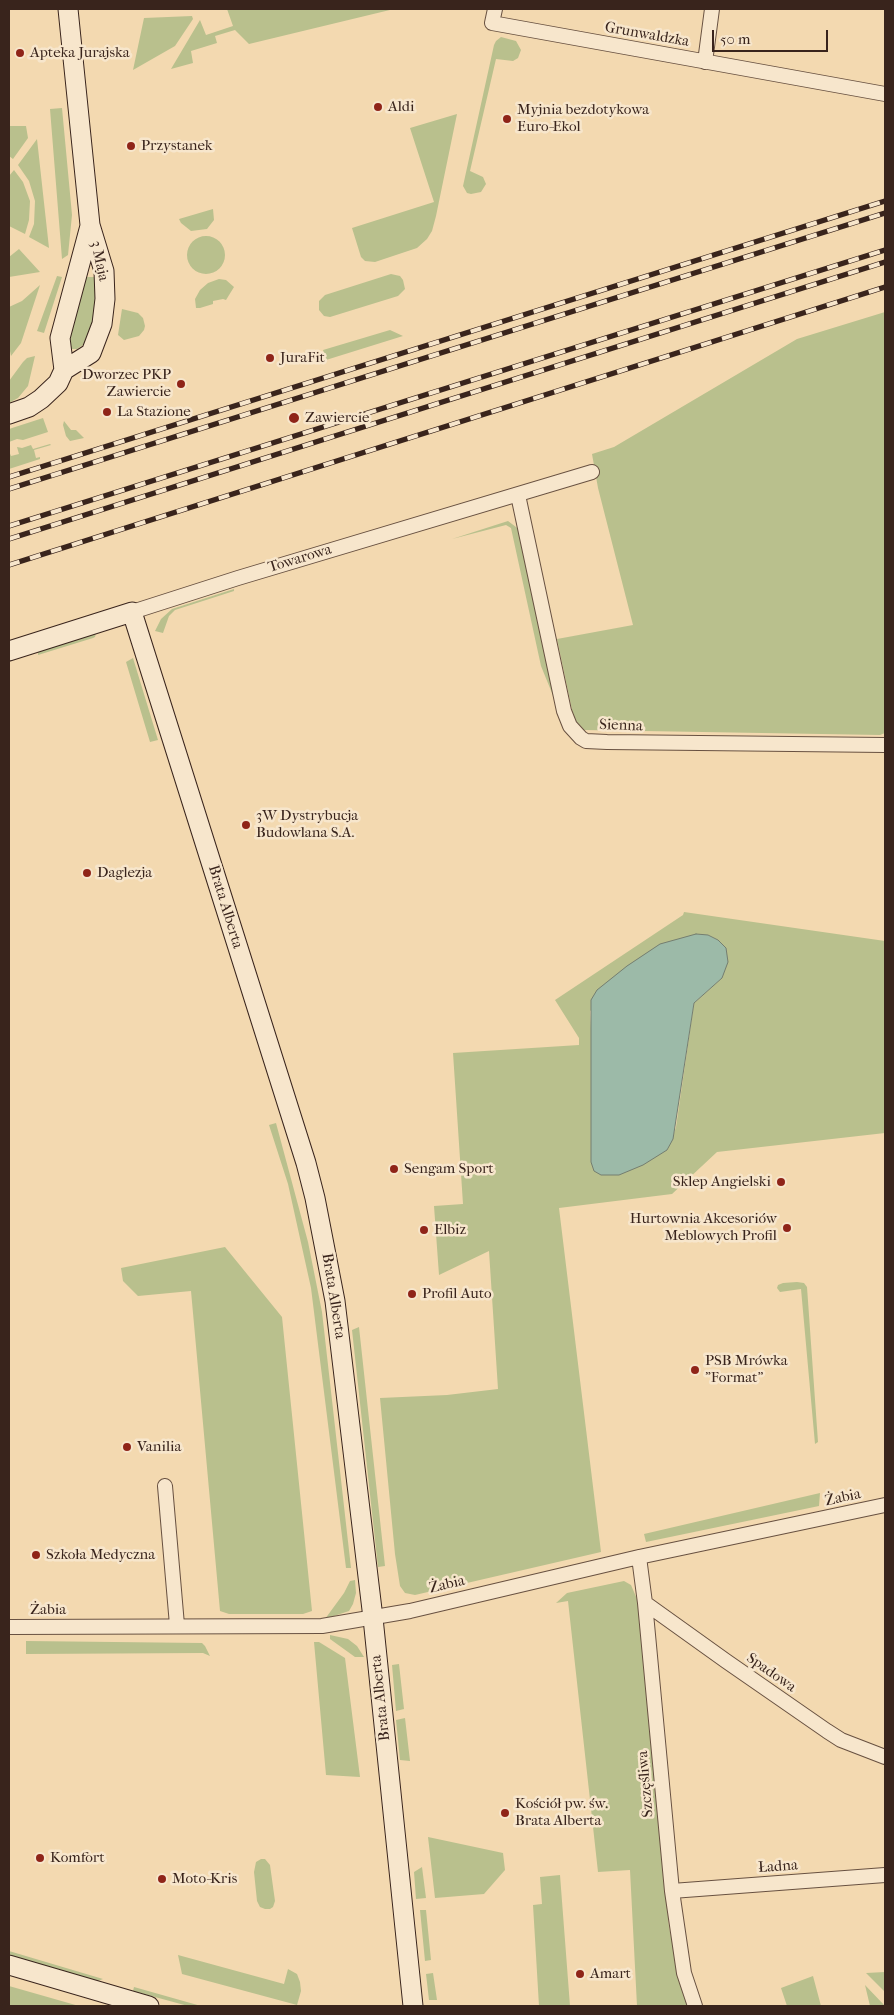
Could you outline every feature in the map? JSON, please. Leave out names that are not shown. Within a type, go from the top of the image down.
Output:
[{"type":"street","points":[[68,9],[90,225]]},
{"type":"street","name":"Grunwaldzka","points":[[495,9],[492,23],[885,94]]},
{"type":"street","points":[[705,62],[712,9]]},
{"type":"street","name":"3 Maja","points":[[64,370],[91,353],[102,324],[105,298],[104,271],[90,225]]},
{"type":"street","name":"3 Maja","points":[[9,414],[28,407],[41,399],[58,383],[64,370],[60,338],[90,225]]},
{"type":"street","name":"Towarowa","points":[[9,651],[319,553],[592,472]]},
{"type":"street","name":"Sienna","points":[[518,494],[564,711],[570,726],[581,738],[586,741],[617,743],[885,745]]},
{"type":"street","name":"Brata Alberta","points":[[132,612],[306,1163],[315,1198],[335,1301],[373,1618],[413,2006]]},
{"type":"street","points":[[165,1486],[177,1625]]},
{"type":"street","name":"Żabia","points":[[9,1627],[322,1626],[373,1618],[639,1557],[885,1505]]},
{"type":"street","name":"Szczęśliwa","points":[[639,1557],[672,1892],[684,1973],[695,2006]]},
{"type":"street","name":"Spadowa","points":[[645,1603],[827,1731],[849,1743],[885,1757]]},
{"type":"street","name":"Ładna","points":[[672,1892],[885,1875]]},
{"type":"street","points":[[9,1965],[149,2006]]},
{"type":"green space","points":[[227,9],[394,9],[249,44],[235,30],[215,36],[217,43],[191,51],[193,63],[171,69],[200,20],[206,35],[233,26]]},
{"type":"green space","points":[[192,16],[193,19],[175,46],[133,70],[144,18]]},
{"type":"green space","points":[[501,37],[516,41],[521,50],[518,58],[513,61],[496,59],[470,171],[483,177],[486,184],[481,192],[471,194],[467,193],[463,186],[494,45]]},
{"type":"green space","points":[[62,108],[72,215],[68,255],[62,259],[50,109]]},
{"type":"green space","points":[[457,114],[436,216],[432,231],[427,239],[417,248],[375,262],[365,261],[361,257],[352,228],[434,202],[410,128]]},
{"type":"green space","points":[[9,126],[26,126],[28,138],[13,159],[9,156]]},
{"type":"green space","points":[[37,139],[49,248],[29,237],[34,224],[35,201],[29,181],[18,165]]},
{"type":"green space","points":[[14,170],[23,182],[30,201],[29,220],[25,234],[9,226],[9,176]]},
{"type":"green space","points":[[213,209],[214,220],[207,229],[191,231],[179,219]]},
{"type":"green space","points":[[206,236],[213,237],[219,242],[224,248],[224,262],[219,268],[213,273],[206,274],[199,273],[193,268],[188,262],[187,255],[188,248],[193,242],[199,237]]},
{"type":"green space","points":[[19,249],[40,272],[9,277],[9,257]]},
{"type":"green space","points":[[391,274],[400,276],[403,280],[405,289],[398,296],[330,317],[324,316],[319,310],[319,301],[325,295]]},
{"type":"green space","points":[[57,276],[62,277],[44,333],[37,331]]},
{"type":"green space","points":[[86,277],[96,277],[97,311],[86,343],[77,349],[72,349],[67,346],[66,337]]},
{"type":"green space","points":[[219,279],[226,280],[234,287],[226,300],[213,301],[213,304],[196,308],[195,299],[200,290],[208,283]]},
{"type":"green space","points":[[40,285],[21,343],[11,356],[9,346],[9,307],[22,301]]},
{"type":"green space","points":[[122,309],[138,313],[143,318],[145,326],[139,336],[124,340],[118,335]]},
{"type":"green space","points":[[885,312],[885,733],[880,735],[584,730],[576,721],[572,710],[557,639],[633,625],[598,488],[592,454],[614,447],[797,339]]},
{"type":"green space","points":[[390,330],[403,336],[326,360],[323,350]]},
{"type":"green space","points":[[35,356],[28,386],[18,398],[9,403],[9,381],[27,358]]},
{"type":"green space","points":[[43,418],[48,432],[23,440],[17,439],[9,442],[9,429]]},
{"type":"green space","points":[[64,421],[71,430],[76,430],[84,438],[70,441],[66,436],[63,425]]},
{"type":"green space","points":[[50,444],[34,450],[36,458],[40,457],[40,459],[9,469],[9,451],[11,456],[19,454],[17,447],[22,448],[31,445],[33,449]]},
{"type":"green space","points":[[508,521],[520,530],[554,698],[541,666],[511,528],[506,525],[452,539]]},
{"type":"green space","points":[[234,589],[234,591],[175,610],[169,616],[163,633],[155,631],[161,619],[172,609]]},
{"type":"green space","points":[[96,633],[93,638],[38,655],[38,651]]},
{"type":"green space","points":[[133,658],[158,740],[150,742],[126,662]]},
{"type":"green space","points":[[684,912],[885,941],[885,1133],[717,1152],[672,1194],[559,1208],[601,1552],[415,1595],[405,1593],[400,1586],[395,1554],[380,1398],[447,1395],[498,1389],[489,1251],[439,1275],[434,1206],[463,1204],[453,1053],[579,1045],[579,1038],[555,1000],[683,915]],"holes":[[[708,935],[718,940],[726,948],[722,978],[694,1003],[676,1127],[667,1150],[592,1045],[590,1011]]]},
{"type":"green space","points":[[276,1123],[308,1242],[322,1312],[351,1568],[346,1568],[311,1288],[288,1184],[269,1125]]},
{"type":"green space","points":[[225,1247],[282,1317],[312,1611],[303,1614],[229,1614],[220,1611],[191,1291],[138,1296],[123,1281],[121,1268]]},
{"type":"green space","points":[[783,1283],[804,1283],[807,1287],[818,1442],[815,1444],[801,1289],[780,1292],[777,1288],[778,1285]]},
{"type":"green space","points":[[359,1327],[385,1566],[378,1567],[352,1330]]},
{"type":"green space","points":[[820,1493],[819,1506],[646,1542],[644,1534]]},
{"type":"green space","points":[[355,1580],[356,1593],[349,1611],[325,1619],[344,1593],[350,1581]]},
{"type":"green space","points":[[624,1581],[631,1585],[637,1599],[641,1620],[669,1927],[681,1984],[688,2006],[637,2006],[630,1870],[598,1872],[568,1601],[556,1603],[567,1593]]},
{"type":"green space","points":[[330,1635],[348,1639],[357,1646],[364,1657],[355,1657],[330,1639]]},
{"type":"green space","points":[[26,1641],[202,1643],[210,1656],[203,1653],[26,1654]]},
{"type":"green space","points":[[314,1642],[319,1642],[345,1658],[360,1777],[326,1775]]},
{"type":"green space","points":[[399,1664],[404,1709],[396,1711],[392,1665]]},
{"type":"green space","points":[[405,1718],[410,1761],[400,1760],[396,1720]]},
{"type":"green space","points":[[428,1837],[503,1853],[505,1870],[484,1894],[435,1898]]},
{"type":"green space","points":[[265,1859],[270,1865],[275,1901],[270,1909],[260,1907],[257,1901],[254,1872],[256,1862]]},
{"type":"green space","points":[[422,1867],[426,1898],[416,1899],[414,1872]]},
{"type":"green space","points":[[560,1875],[570,2006],[539,2006],[533,1905],[542,1904],[540,1877]]},
{"type":"green space","points":[[420,1910],[426,1910],[431,1960],[425,1961]]},
{"type":"green space","points":[[9,1951],[103,1979],[95,1982],[9,1956]]},
{"type":"green space","points":[[178,1955],[284,1984],[288,1969],[297,1974],[300,1982],[301,1991],[297,2005],[182,1974]]},
{"type":"green space","points":[[885,1972],[885,1992],[866,1973]]},
{"type":"green space","points":[[433,1973],[437,2000],[429,2000],[426,1974]]},
{"type":"green space","points":[[813,1976],[821,2006],[787,2006],[781,1988]]},
{"type":"green space","points":[[865,1985],[885,2006],[870,2006]]},
{"type":"green space","points":[[9,1986],[79,2006],[9,2006]]},
{"type":"green space","points":[[134,1987],[201,2006],[188,2006],[133,1991]]},
{"type":"shaded area","points":[[696,934],[708,935],[718,940],[726,948],[728,962],[722,978],[694,1003],[673,1139],[667,1150],[643,1165],[619,1175],[601,1175],[594,1171],[591,1162],[591,1000],[597,990],[627,966],[660,944]]},
{"type":"railway","points":[[9,477],[885,201]]},
{"type":"railway","points":[[9,489],[885,213]]},
{"type":"railway","points":[[9,526],[885,250]]},
{"type":"railway","points":[[9,539],[885,262]]},
{"type":"railway","points":[[9,565],[885,287]]},
{"type":"place","name":"Apteka Jurajska","points":[[20,53]]},
{"type":"place","name":"Aldi","points":[[378,107]]},
{"type":"place","name":"Myjnia bezdotykowa Euro-Ekol","points":[[507,119]]},
{"type":"place","name":"Przystanek","points":[[131,146]]},
{"type":"place","name":"JuraFit","points":[[270,358]]},
{"type":"place","name":"Dworzec PKP Zawiercie","points":[[181,384]]},
{"type":"place","name":"La Stazione","points":[[107,412]]},
{"type":"place","name":"Zawiercie","points":[[294,418]]},
{"type":"place","name":"3W Dystrybucja Budowlana S.A.","points":[[246,825]]},
{"type":"place","name":"Daglezja","points":[[87,873]]},
{"type":"place","name":"Sengam Sport","points":[[394,1169]]},
{"type":"place","name":"Sklep Angielski","points":[[781,1182]]},
{"type":"place","name":"Hurtownia Akcesoriów Meblowych Profil","points":[[787,1228]]},
{"type":"place","name":"Elbiz","points":[[424,1230]]},
{"type":"place","name":"Profil Auto","points":[[412,1294]]},
{"type":"place","name":"PSB Mrówka \"Format\"","points":[[695,1370]]},
{"type":"place","name":"Vanilia","points":[[127,1447]]},
{"type":"place","name":"Szkoła Medyczna","points":[[36,1555]]},
{"type":"place","name":"Kościół pw. św. Brata Alberta","points":[[505,1813]]},
{"type":"place","name":"Komfort","points":[[40,1858]]},
{"type":"place","name":"Moto-Kris","points":[[162,1879]]},
{"type":"place","name":"Amart","points":[[580,1974]]}]
